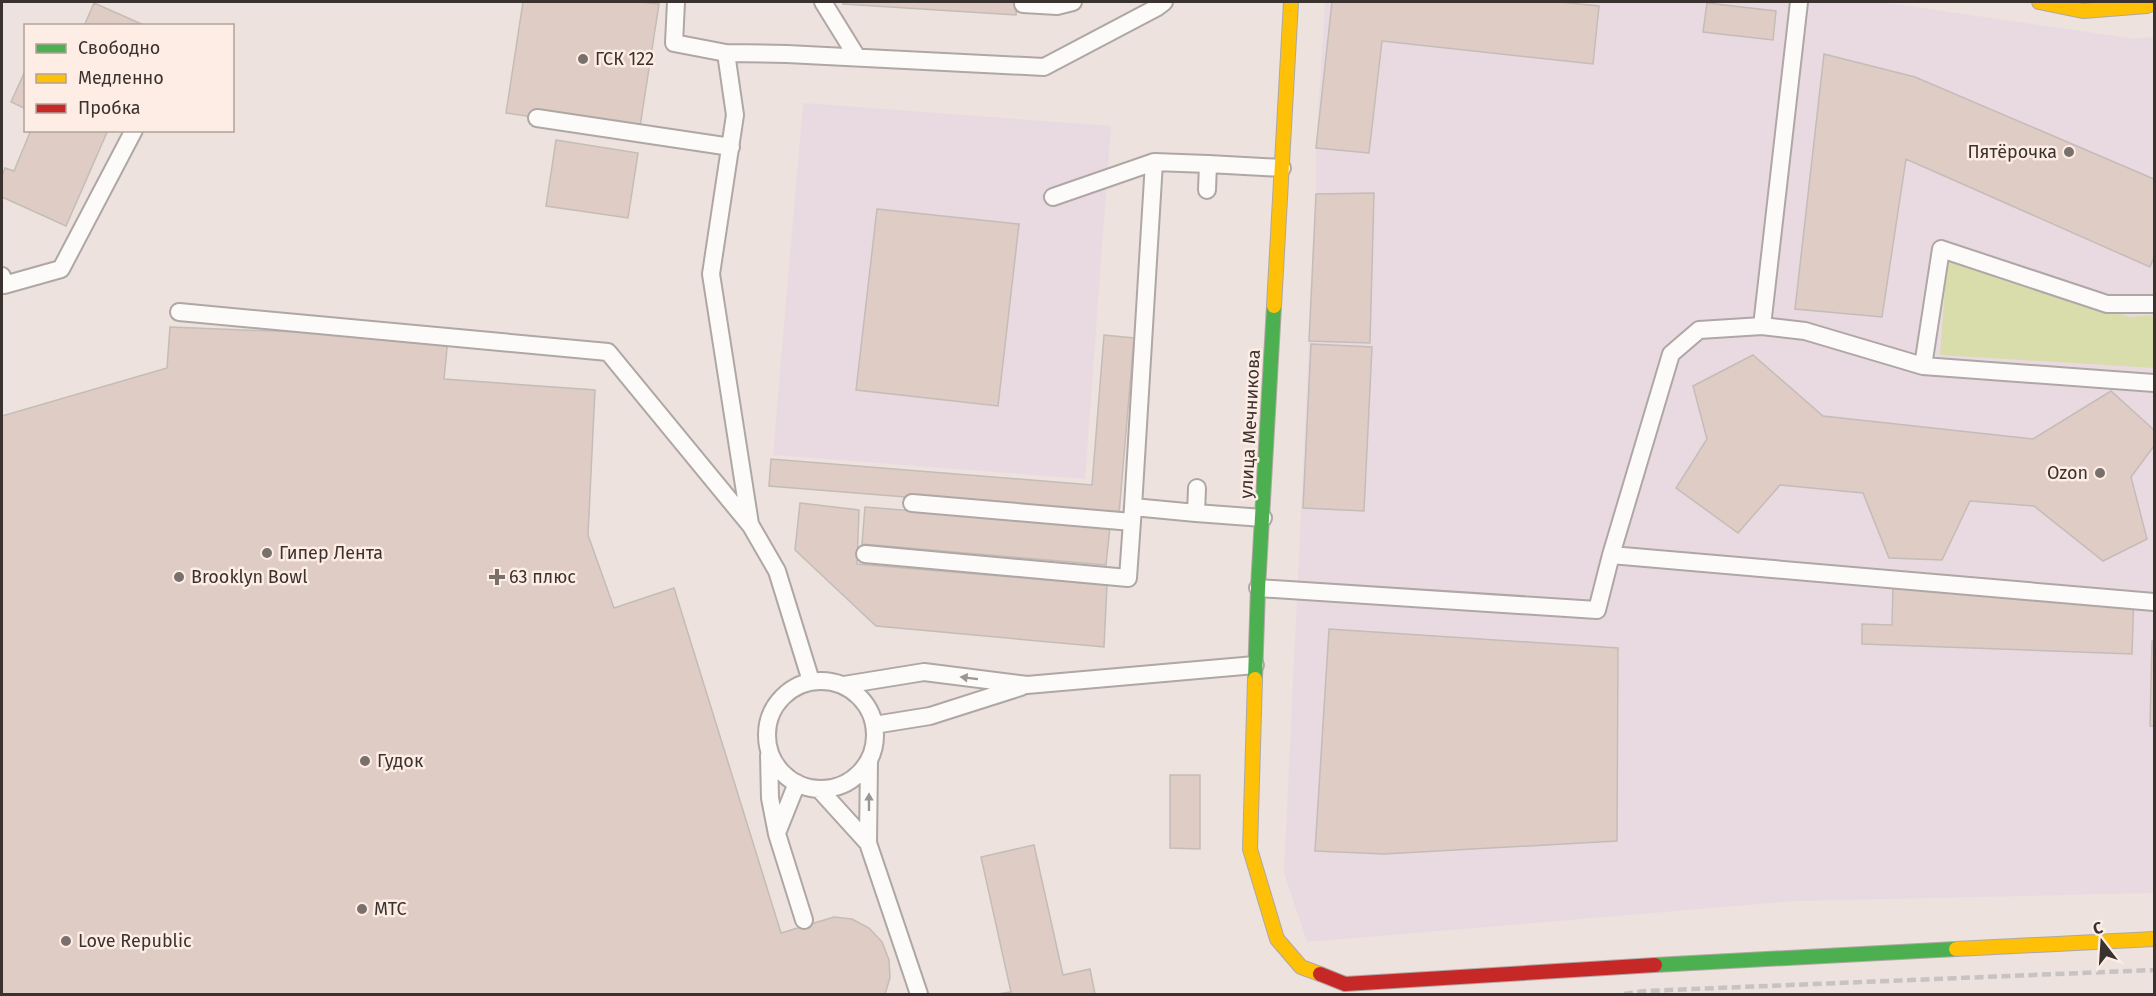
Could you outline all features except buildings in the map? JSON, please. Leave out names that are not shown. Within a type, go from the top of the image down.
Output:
[{"type":"street","name":"улица Мечникова","points":[[1291,2],[1258,588],[1250,849],[1277,939],[1300,967],[1345,984],[1487,974],[2154,939]]},
{"type":"street","points":[[2038,2],[2083,11],[2146,6],[2154,3]]},
{"type":"lane","points":[[676,2],[674,43],[726,53],[1044,67],[1164,2]]},
{"type":"lane","points":[[823,2],[832,9],[856,57]]},
{"type":"lane","points":[[1023,4],[1057,6],[1073,2]]},
{"type":"lane","points":[[1762,326],[1799,2]]},
{"type":"lane","points":[[726,53],[735,115],[711,274],[751,526]]},
{"type":"lane","points":[[537,118],[730,147]]},
{"type":"lane","points":[[2,276],[4,285],[61,268],[133,132]]},
{"type":"lane","points":[[1053,197],[1154,162],[1282,168]]},
{"type":"lane","points":[[865,554],[1128,578],[1154,162]]},
{"type":"lane","points":[[1207,190],[1208,164]]},
{"type":"lane","points":[[1923,366],[1941,249],[2107,304],[2154,304]]},
{"type":"lane","points":[[178,312],[609,352],[751,526],[777,571],[811,681]]},
{"type":"lane","points":[[1258,588],[1597,610],[1611,555],[1671,354],[1699,330],[1762,326],[1805,332],[1923,366],[2154,383]]},
{"type":"lane","points":[[1196,513],[1197,488]]},
{"type":"lane","points":[[912,503],[1132,514],[1196,513],[1263,518]]},
{"type":"lane","points":[[1611,555],[2154,602]]},
{"type":"lane","points":[[844,685],[924,672],[1027,685],[1255,665]]},
{"type":"lane","points":[[804,920],[777,834],[770,798],[768,723],[772,710],[794,687],[811,681],[830,681],[844,685],[856,693],[865,702],[871,714],[874,725],[874,743],[869,760],[868,843],[919,994]]},
{"type":"lane","points":[[874,725],[930,716],[1027,685]]},
{"type":"lane","points":[[768,747],[781,772],[797,783],[819,789],[833,788],[848,782],[860,773],[869,760]]},
{"type":"lane","points":[[777,834],[797,783]]},
{"type":"lane","points":[[819,789],[868,843]]},
{"type":"shaded area","points":[[1325,2],[1881,2],[2135,39],[2154,37],[2154,893],[1796,901],[1307,942],[1284,873],[1316,194],[1316,148]]},
{"type":"shaded area","points":[[803,103],[1111,126],[1085,479],[773,455]]},
{"type":"green space","points":[[1947,260],[2131,317],[2154,315],[2154,368],[1940,355]]},
{"type":"railway","points":[[1624,994],[1645,991],[2154,970]]},
{"type":"traffic: fast","points":[[1255,679],[1274,306]]},
{"type":"traffic: fast","points":[[1655,965],[1956,949]]},
{"type":"traffic: slow","points":[[1274,306],[1291,2]]},
{"type":"traffic: slow","points":[[2039,2],[2083,11],[2147,6],[2154,3]]},
{"type":"traffic: slow","points":[[1255,679],[1250,849],[1277,939],[1301,967],[1320,974]]},
{"type":"traffic: slow","points":[[1956,949],[2154,939]]},
{"type":"traffic: jam","points":[[1320,974],[1345,984],[1655,965]]},
{"type":"place","name":"ГСК 122","points":[[583,59]]},
{"type":"place","name":"Пятёрочка","points":[[2069,152]]},
{"type":"place","name":"Ozon","points":[[2100,473]]},
{"type":"place","name":"Гипер Лента","points":[[267,553]]},
{"type":"place","name":"Brooklyn Bowl","points":[[179,577]]},
{"type":"place","name":"63 плюс","points":[[497,577]]},
{"type":"place","name":"Гудок","points":[[365,761]]},
{"type":"place","name":"МТС","points":[[362,909]]},
{"type":"place","name":"Love Republic","points":[[66,941]]}]
